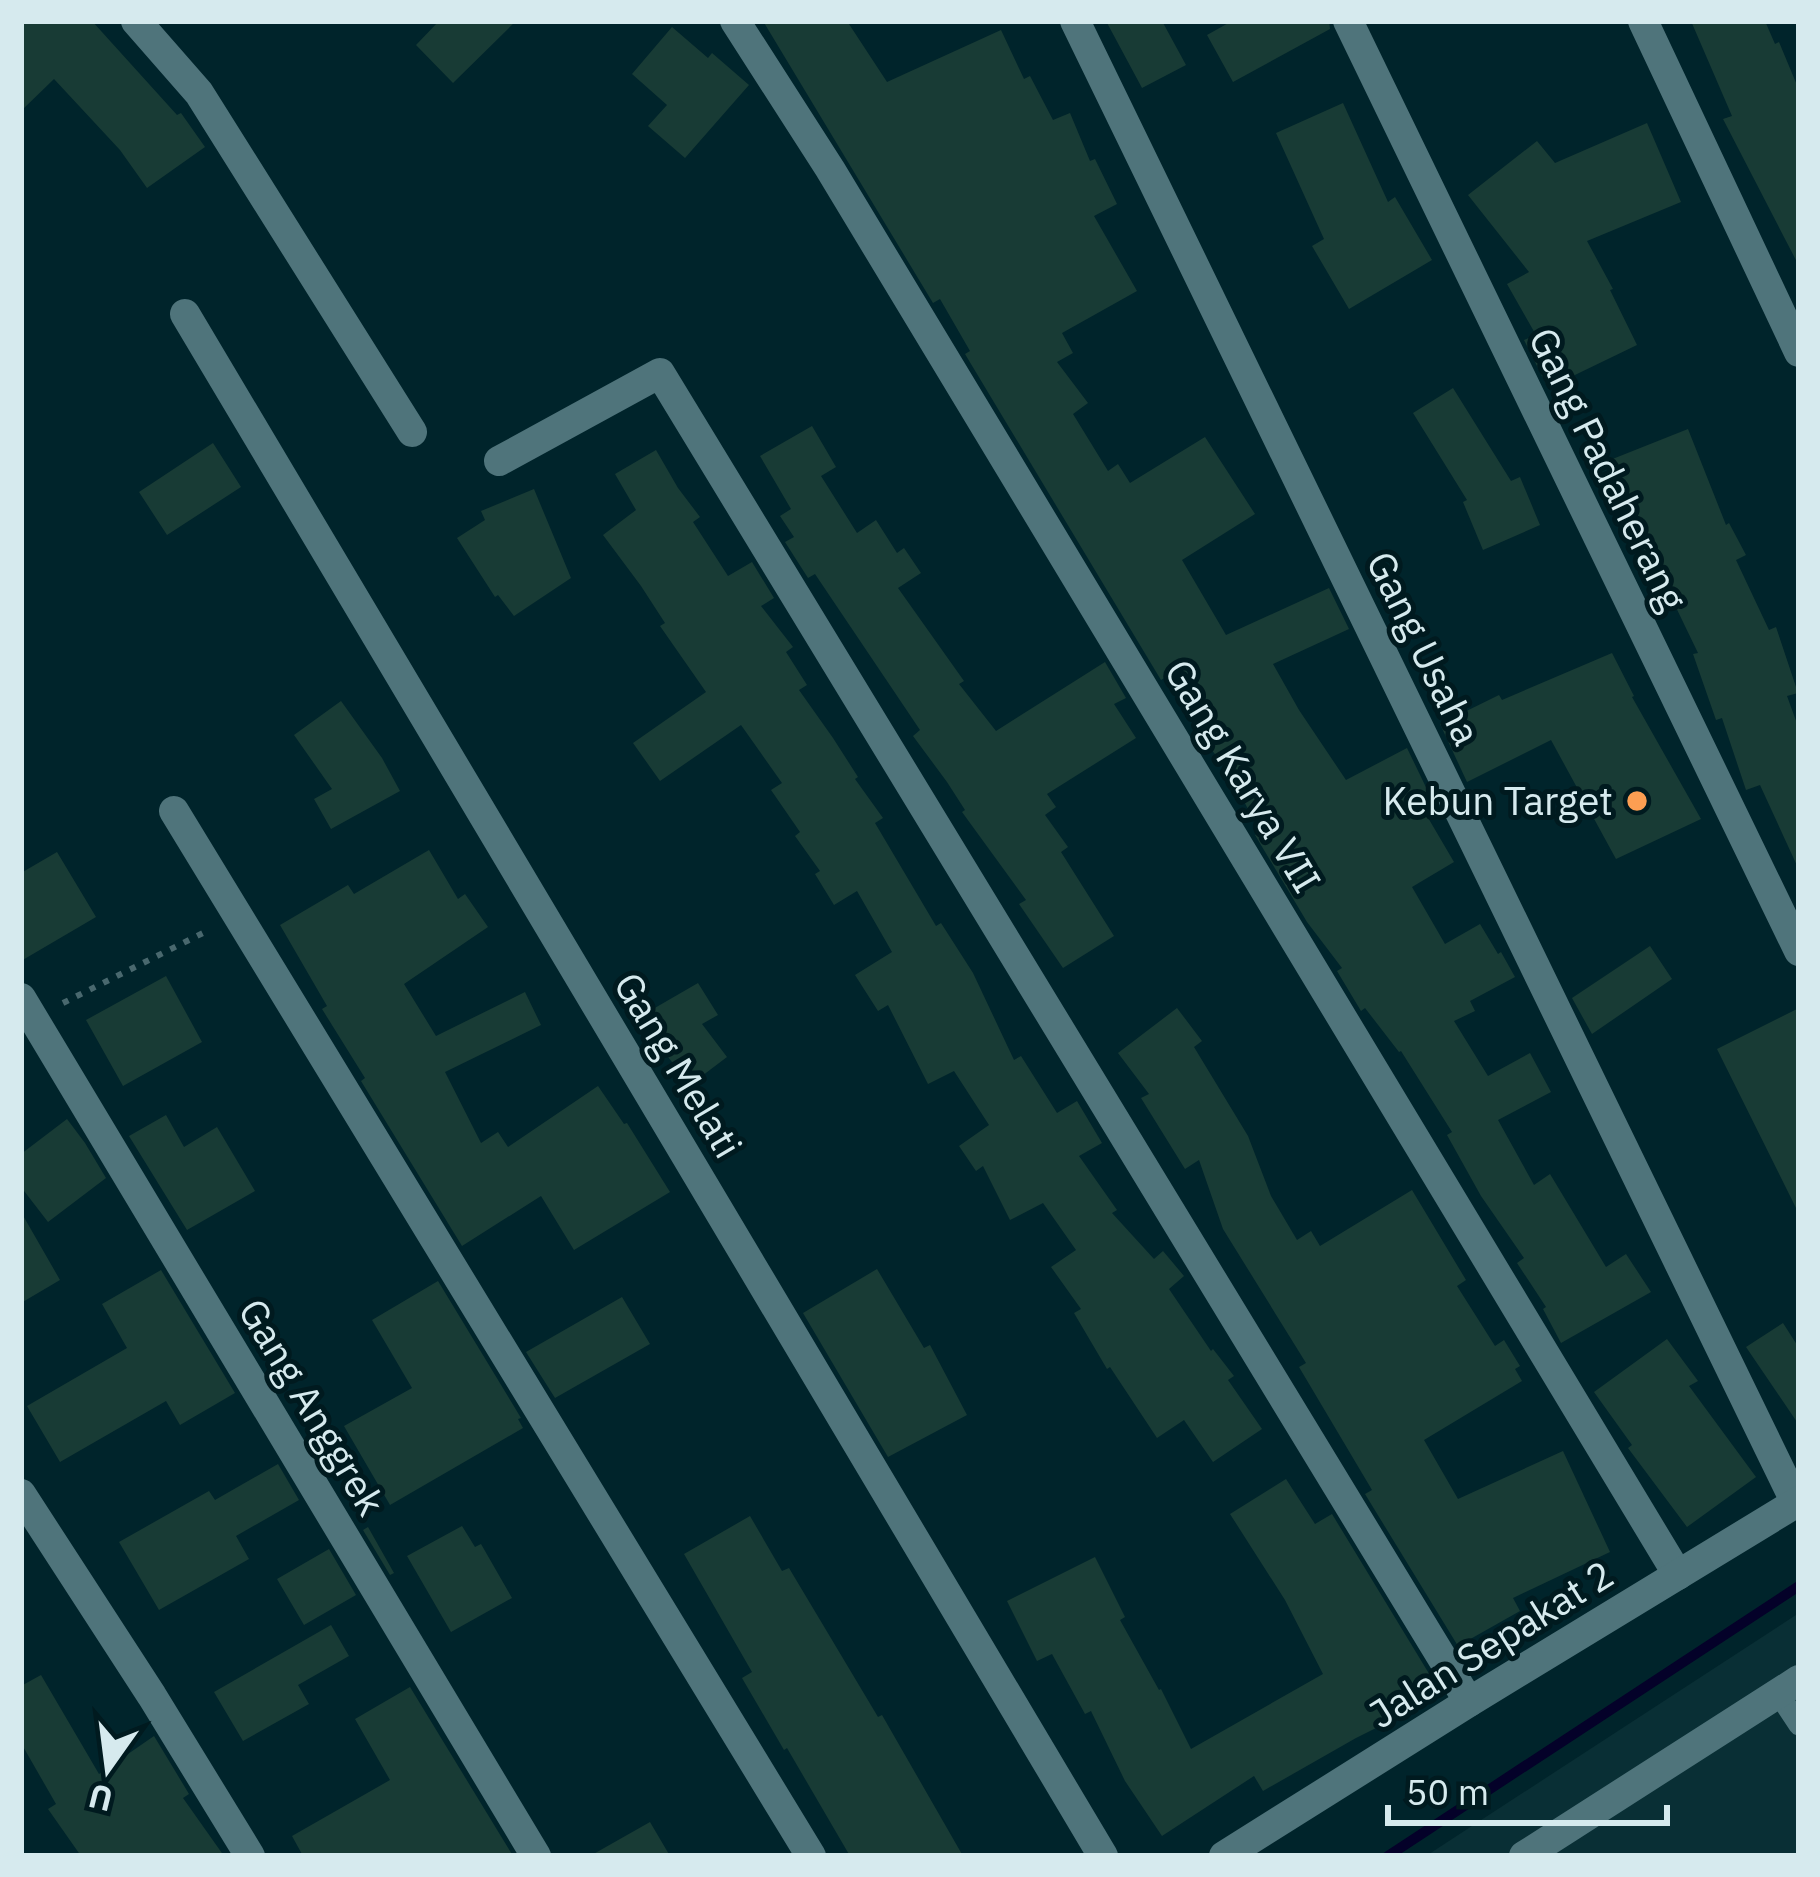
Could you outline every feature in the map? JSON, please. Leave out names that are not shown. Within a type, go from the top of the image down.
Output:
[{"type":"street","points":[[136,21],[199,93],[412,432]]},
{"type":"street","name":"Gang Karya VII","points":[[735,21],[830,169],[1678,1574]]},
{"type":"street","name":"Gang Usaha","points":[[1075,21],[1797,1502]]},
{"type":"street","name":"Gang Padaherang","points":[[1348,21],[1799,951]]},
{"type":"street","points":[[1643,21],[1799,352]]},
{"type":"street","name":"Gang Melati","points":[[185,314],[1103,1856]]},
{"type":"street","points":[[499,461],[660,373],[1469,1702]]},
{"type":"street","points":[[174,811],[811,1856]]},
{"type":"street","name":"Gang Anggrek","points":[[27,1008],[536,1856]]},
{"type":"street","points":[[21,1494],[250,1856]]},
{"type":"street","name":"Jalan Sepakat 2","points":[[1225,1856],[1797,1502]]},
{"type":"street","points":[[1524,1856],[1789,1687]]},
{"type":"lane","points":[[1789,1687],[1799,1725]]},
{"type":"path","points":[[27,1008],[237,916]]},
{"type":"shaded area","points":[[1799,1613],[1799,1856],[1426,1856]]},
{"type":"building","points":[[21,21],[92,21],[177,115],[181,113],[205,147],[147,188],[120,150],[54,79],[21,111]]},
{"type":"building","points":[[439,21],[516,21],[453,83],[416,45]]},
{"type":"building","points":[[763,21],[847,21],[887,82],[1001,30],[1024,79],[1030,76],[1053,120],[1070,113],[1090,161],[1095,159],[1117,204],[1094,216],[1137,291],[1062,333],[1073,353],[1057,362],[1088,403],[1073,414],[1108,471],[1118,464],[1130,483],[1205,437],[1255,514],[1182,560],[1226,635],[1329,588],[1349,629],[1273,664],[1346,780],[1407,748],[1437,810],[1427,816],[1454,862],[1412,887],[1445,944],[1480,924],[1515,977],[1470,1001],[1475,1011],[1454,1021],[1488,1076],[1530,1053],[1551,1092],[1498,1120],[1534,1185],[1550,1174],[1606,1267],[1626,1254],[1651,1292],[1561,1343],[1546,1307],[1517,1263],[1524,1258],[1481,1196],[1447,1135],[1452,1132],[1401,1051],[1365,1008],[1361,1011],[1337,971],[1342,968],[1307,922],[1255,835],[1260,832],[1226,767],[1203,740],[1166,677],[1161,680],[965,354],[970,351],[940,299],[933,303]]},
{"type":"building","points":[[1106,21],[1162,21],[1186,65],[1142,88]]},
{"type":"building","points":[[1232,21],[1329,21],[1330,29],[1233,82],[1207,35]]},
{"type":"building","points":[[1691,21],[1765,21],[1775,44],[1779,42],[1799,90],[1799,266],[1723,119],[1732,116]]},
{"type":"building","points":[[672,27],[749,85],[685,158],[648,126],[667,105],[632,74]]},
{"type":"building","points":[[1343,103],[1388,202],[1395,197],[1432,260],[1349,309],[1312,246],[1324,239],[1276,133]]},
{"type":"building","points":[[1647,123],[1681,202],[1587,241],[1637,345],[1548,388],[1524,340],[1536,335],[1507,284],[1529,272],[1468,195],[1537,141],[1555,163]]},
{"type":"building","points":[[1453,388],[1511,481],[1520,477],[1540,525],[1483,550],[1463,502],[1467,500],[1413,413]]},
{"type":"building","points":[[812,426],[836,467],[821,476],[857,533],[876,520],[897,553],[904,548],[921,573],[898,588],[964,681],[959,684],[996,731],[1105,662],[1126,698],[1114,704],[1136,738],[1047,794],[1056,807],[1045,815],[1068,847],[1061,852],[1114,936],[1063,968],[1019,904],[1026,900],[913,736],[920,730],[815,574],[808,578],[785,542],[794,537],[780,516],[791,509],[760,456]]},
{"type":"building","points":[[1688,429],[1726,525],[1729,523],[1746,555],[1736,560],[1769,630],[1776,627],[1798,693],[1787,696],[1799,729],[1799,870],[1760,785],[1746,790],[1722,718],[1716,720],[1693,654],[1698,653],[1630,524],[1605,462]]},
{"type":"building","points":[[213,443],[241,487],[167,535],[139,492]]},
{"type":"building","points":[[656,450],[700,517],[693,522],[728,576],[752,562],[774,598],[761,606],[793,647],[786,652],[807,685],[799,690],[883,818],[875,823],[936,926],[941,923],[973,973],[1014,1060],[1021,1056],[1057,1113],[1077,1101],[1102,1143],[1079,1156],[1117,1210],[1112,1213],[1154,1259],[1163,1251],[1184,1276],[1169,1289],[1234,1376],[1228,1380],[1262,1429],[1213,1462],[1184,1420],[1157,1438],[1110,1367],[1107,1369],[1074,1313],[1081,1309],[1051,1267],[1076,1250],[1043,1203],[1010,1220],[983,1166],[976,1171],[959,1146],[989,1125],[954,1071],[928,1084],[888,1005],[878,1011],[855,975],[892,952],[857,891],[834,905],[815,874],[820,871],[795,836],[800,832],[771,790],[782,783],[741,725],[660,781],[633,743],[706,692],[660,626],[665,623],[641,586],[603,535],[636,510],[615,474]]},
{"type":"building","points":[[534,489],[571,578],[514,616],[495,597],[457,538],[485,520],[481,511]]},
{"type":"building","points":[[1612,653],[1701,819],[1616,859],[1551,740],[1467,782],[1440,724],[1499,695],[1502,700]]},
{"type":"building","points":[[341,701],[400,791],[331,829],[314,799],[332,789],[294,735]]},
{"type":"building","points":[[429,850],[458,899],[465,894],[488,927],[404,984],[436,1036],[525,992],[541,1025],[445,1072],[481,1143],[498,1132],[508,1147],[598,1086],[670,1192],[574,1250],[541,1196],[462,1246],[361,1081],[365,1078],[322,1009],[327,1006],[280,925],[348,885],[354,894]]},
{"type":"building","points":[[57,852],[96,917],[21,961],[21,873]]},
{"type":"building","points":[[1650,946],[1672,979],[1592,1034],[1572,998]]},
{"type":"building","points":[[166,976],[202,1042],[123,1086],[86,1020]]},
{"type":"building","points":[[698,983],[718,1015],[702,1024],[727,1057],[690,1085],[661,1048],[653,1053],[634,1020]]},
{"type":"building","points":[[1177,1008],[1202,1041],[1194,1047],[1248,1136],[1271,1196],[1297,1240],[1311,1231],[1320,1246],[1412,1190],[1466,1280],[1457,1286],[1495,1346],[1504,1340],[1520,1366],[1515,1369],[1522,1381],[1424,1440],[1458,1499],[1563,1451],[1610,1552],[1513,1598],[1520,1611],[1458,1646],[1365,1494],[1372,1490],[1299,1367],[1306,1363],[1223,1229],[1199,1160],[1185,1169],[1141,1098],[1149,1094],[1118,1053]]},
{"type":"building","points":[[1799,1008],[1799,1214],[1717,1049]]},
{"type":"building","points":[[166,1115],[184,1147],[217,1127],[255,1191],[187,1230],[129,1136]]},
{"type":"building","points":[[67,1119],[106,1178],[48,1222],[21,1187],[21,1154]]},
{"type":"building","points":[[21,1212],[60,1280],[21,1303]]},
{"type":"building","points":[[877,1269],[924,1348],[930,1345],[967,1415],[888,1457],[803,1313]]},
{"type":"building","points":[[161,1270],[235,1393],[180,1425],[166,1401],[60,1462],[27,1406],[127,1348],[102,1304]]},
{"type":"building","points":[[438,1281],[523,1428],[390,1505],[344,1426],[412,1388],[372,1320]]},
{"type":"building","points":[[622,1297],[650,1344],[555,1398],[526,1352]]},
{"type":"building","points":[[1783,1323],[1799,1348],[1799,1425],[1746,1347]]},
{"type":"building","points":[[1667,1339],[1698,1381],[1689,1386],[1756,1477],[1687,1527],[1628,1448],[1632,1445],[1594,1392]]},
{"type":"building","points":[[278,1464],[299,1500],[236,1536],[249,1559],[159,1610],[119,1542],[209,1491],[215,1500]]},
{"type":"building","points":[[1286,1479],[1315,1524],[1332,1514],[1442,1695],[1263,1791],[1254,1776],[1162,1836],[1125,1781],[1091,1711],[1085,1714],[1052,1654],[1037,1661],[1007,1601],[1095,1557],[1125,1617],[1120,1620],[1191,1749],[1323,1674],[1285,1600],[1230,1514]]},
{"type":"building","points":[[750,1516],[782,1571],[789,1568],[878,1717],[882,1715],[963,1856],[850,1856],[742,1678],[752,1672],[684,1554]]},
{"type":"building","points":[[462,1526],[475,1547],[481,1544],[512,1598],[451,1632],[407,1556]]},
{"type":"building","points":[[368,1527],[394,1573],[390,1575],[363,1530]]},
{"type":"building","points":[[329,1549],[356,1595],[304,1625],[277,1579]]},
{"type":"building","points":[[331,1625],[349,1656],[298,1685],[309,1704],[243,1741],[214,1692]]},
{"type":"building","points":[[41,1675],[99,1774],[154,1736],[189,1794],[183,1798],[224,1856],[81,1856],[48,1809],[56,1804],[21,1743],[21,1686]]},
{"type":"building","points":[[410,1687],[513,1856],[303,1856],[292,1836],[390,1780],[355,1719]]},
{"type":"building","points":[[650,1822],[670,1856],[590,1856]]},
{"type":"waterway","points":[[1388,1856],[1799,1586]]},
{"type":"place","name":"Kebun Target","points":[[1637,801]]}]
